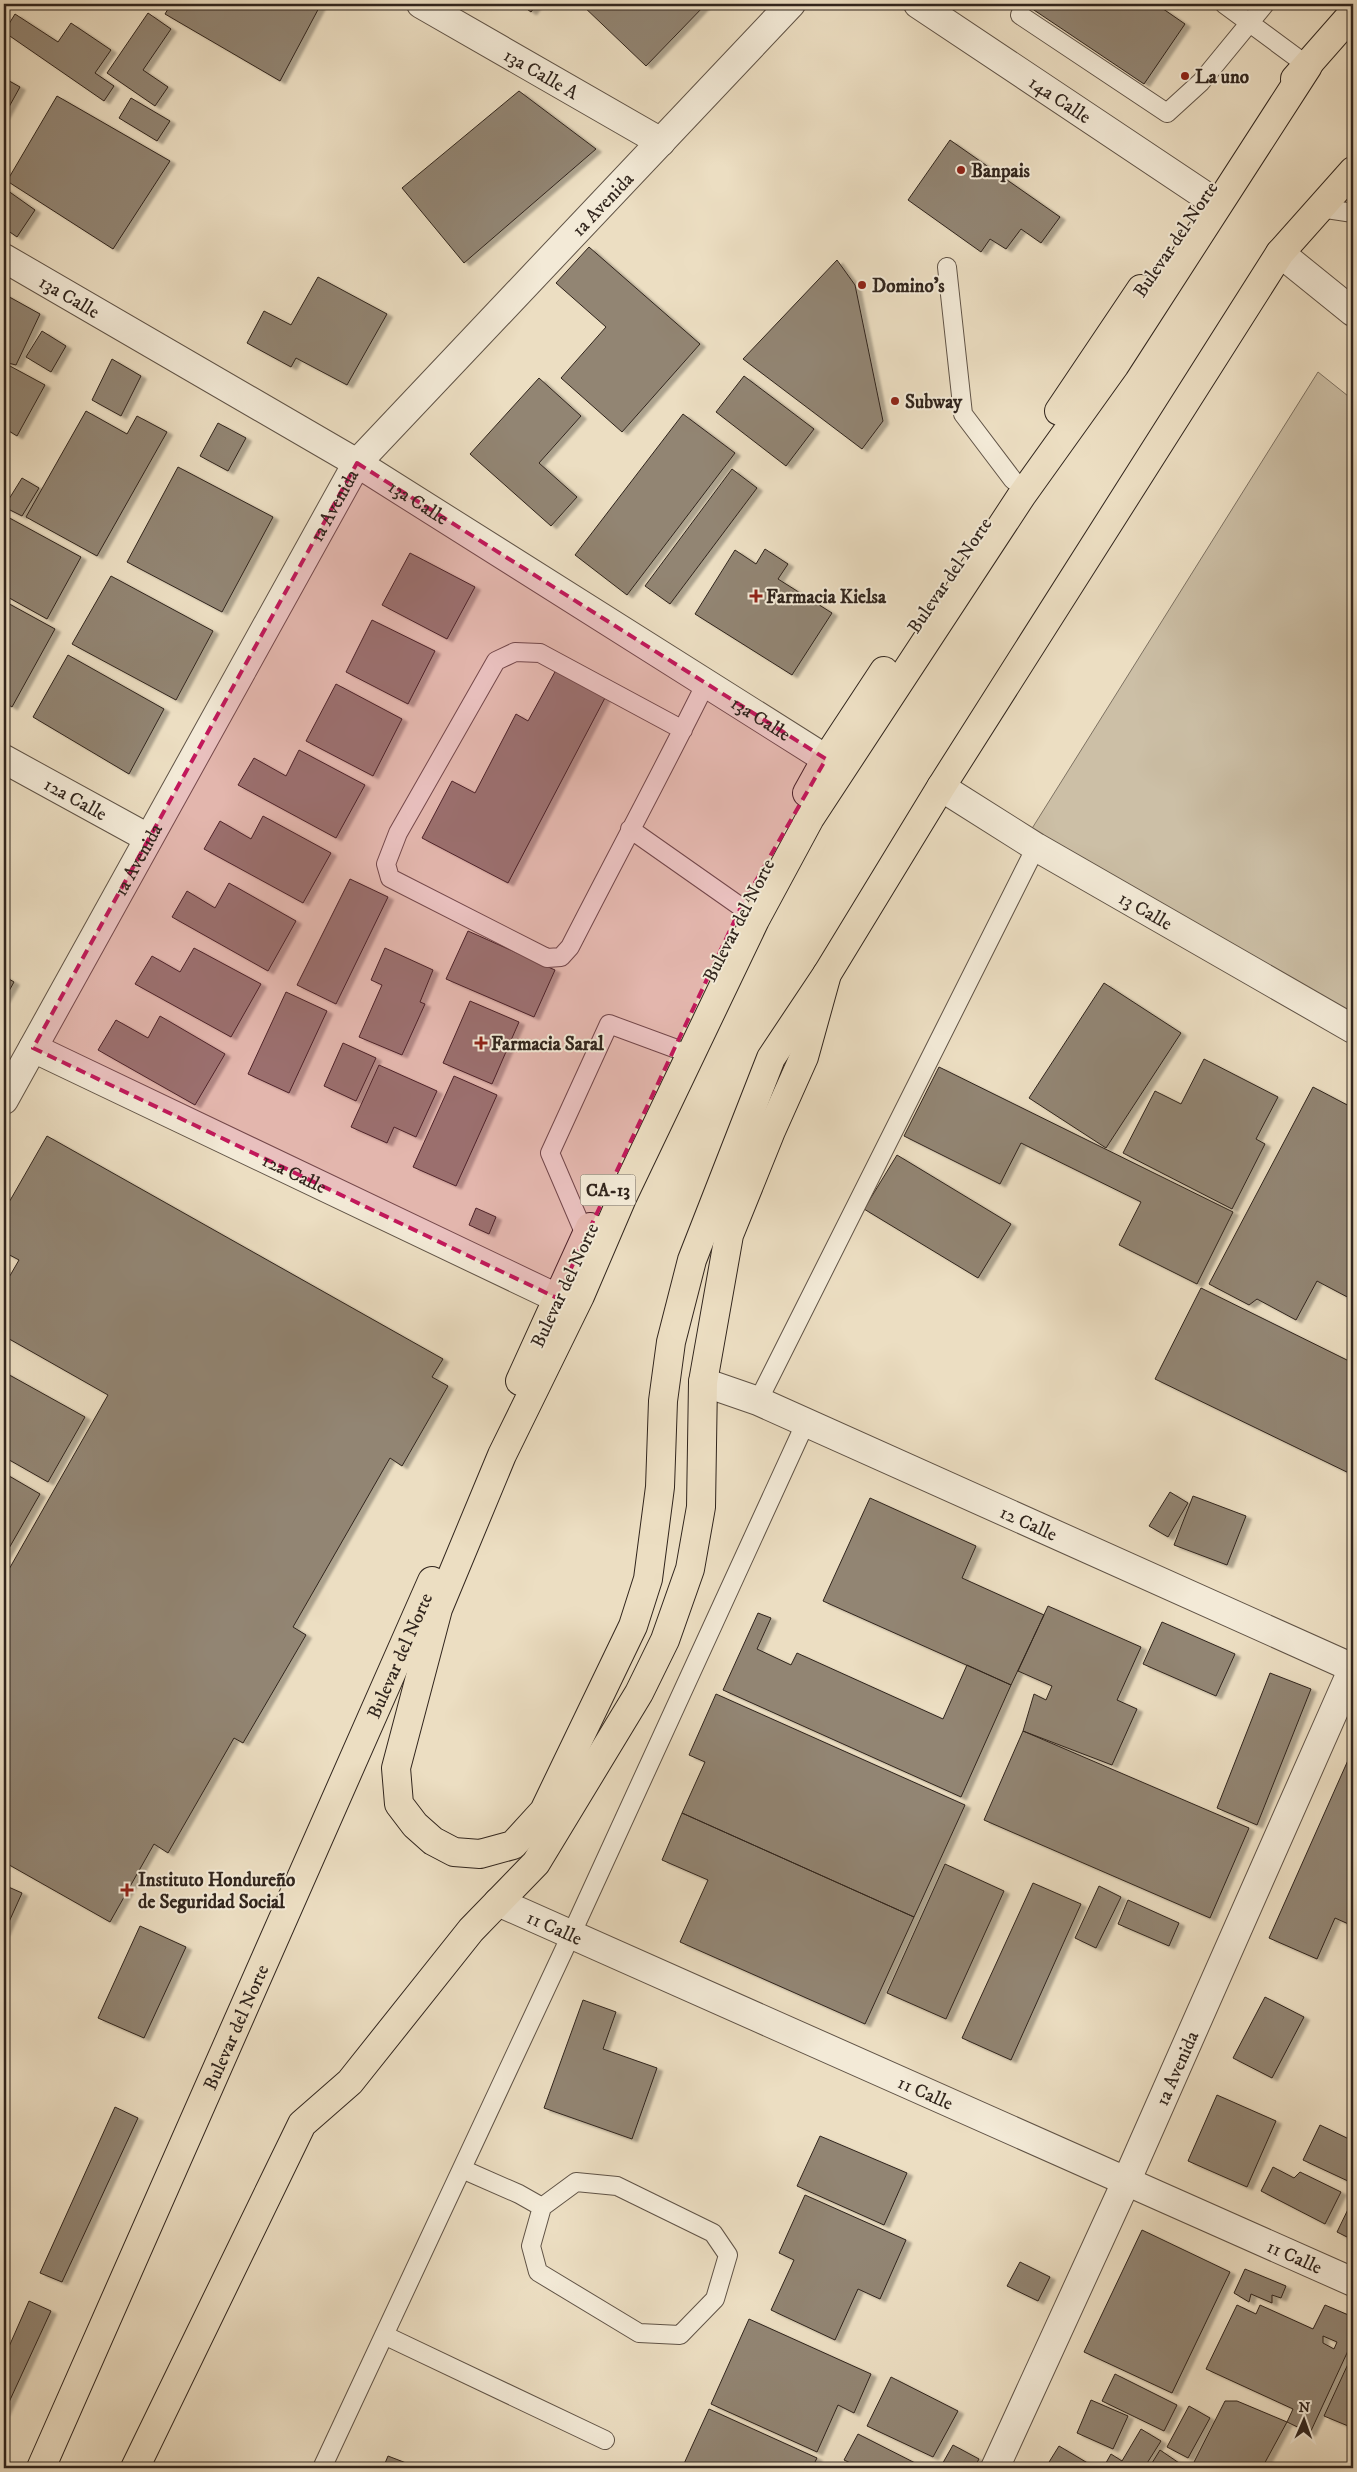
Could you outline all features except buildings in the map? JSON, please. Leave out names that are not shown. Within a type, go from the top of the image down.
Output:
[{"type":"highway","name":"Bulevar del Norte","points":[[41,2468],[557,1298],[741,907],[826,759],[1204,195],[1286,90],[1353,13]]},
{"type":"highway","points":[[1308,66],[1115,365],[1022,495],[810,818],[755,920],[622,1198],[576,1304],[502,1455],[438,1609],[396,1768],[399,1804],[415,1825],[433,1841],[454,1852],[480,1854],[513,1846],[544,1811],[633,1626],[648,1579],[660,1487],[663,1401],[671,1342],[692,1260],[771,1058],[827,974],[941,787],[1280,253],[1353,172]]},
{"type":"highway","points":[[135,2468],[302,2124],[350,2082],[471,1930],[536,1863],[639,1693],[666,1640],[690,1570],[700,1507],[703,1382],[729,1236],[771,1130],[804,1057],[827,974]]},
{"type":"street","name":"13a Calle A","points":[[421,4],[661,142]]},
{"type":"street","name":"1a Avenida","points":[[4,1100],[357,463],[791,4]]},
{"type":"street","name":"14a Calle","points":[[918,4],[1204,195]]},
{"type":"street","points":[[1280,253],[1353,312]]},
{"type":"street","name":"13a Calle","points":[[4,258],[357,463],[826,759]]},
{"type":"street","name":"12a Calle","points":[[4,760],[148,838]]},
{"type":"street","name":"13 Calle","points":[[941,787],[1036,847],[1353,1030]]},
{"type":"street","name":"12a Calle","points":[[33,1048],[557,1298]]},
{"type":"street","name":"12 Calle","points":[[703,1382],[758,1401],[805,1424],[1353,1668]]},
{"type":"street","name":"1a Avenida","points":[[995,2468],[1126,2182],[1353,1668]]},
{"type":"street","name":"11 Calle","points":[[498,1902],[1353,2282]]},
{"type":"lane","points":[[1224,4],[1308,66]]},
{"type":"lane","points":[[1020,14],[1167,113],[1201,82],[1265,4]]},
{"type":"lane","points":[[1320,208],[1353,213]]},
{"type":"lane","points":[[946,267],[962,414],[1013,480]]},
{"type":"lane","points":[[683,730],[540,653],[515,652],[496,661],[398,834],[386,864],[390,878],[402,886],[547,958],[561,957],[570,947],[683,730],[706,683]]},
{"type":"lane","points":[[630,829],[741,907]]},
{"type":"lane","points":[[758,1401],[1036,847]]},
{"type":"lane","points":[[586,1237],[550,1153],[609,1024],[674,1048]]},
{"type":"lane","points":[[322,2468],[571,1935],[805,1424]]},
{"type":"lane","points":[[462,2169],[519,2194],[542,2208]]},
{"type":"lane","points":[[576,2182],[616,2186],[713,2233],[728,2255],[715,2299],[680,2335],[639,2333],[538,2272],[530,2246],[542,2208],[576,2182]]},
{"type":"lane","points":[[384,2335],[604,2440]]},
{"type":"highlighted area","points":[[357,463],[826,759],[741,907],[557,1298],[33,1048]]},
{"type":"shaded area","points":[[1318,372],[1353,400],[1353,1043],[1021,846]]},
{"type":"place","name":"La uno","points":[[1185,76]]},
{"type":"place","name":"Banpais","points":[[961,170]]},
{"type":"place","name":"Domino's","points":[[862,285]]},
{"type":"place","name":"Subway","points":[[895,401]]},
{"type":"place","name":"Farmacia Kielsa","points":[[756,596]]},
{"type":"place","name":"Farmacia Saral","points":[[481,1043]]},
{"type":"place","name":"Instituto Hondureño de Seguridad Social","points":[[127,1890]]}]
